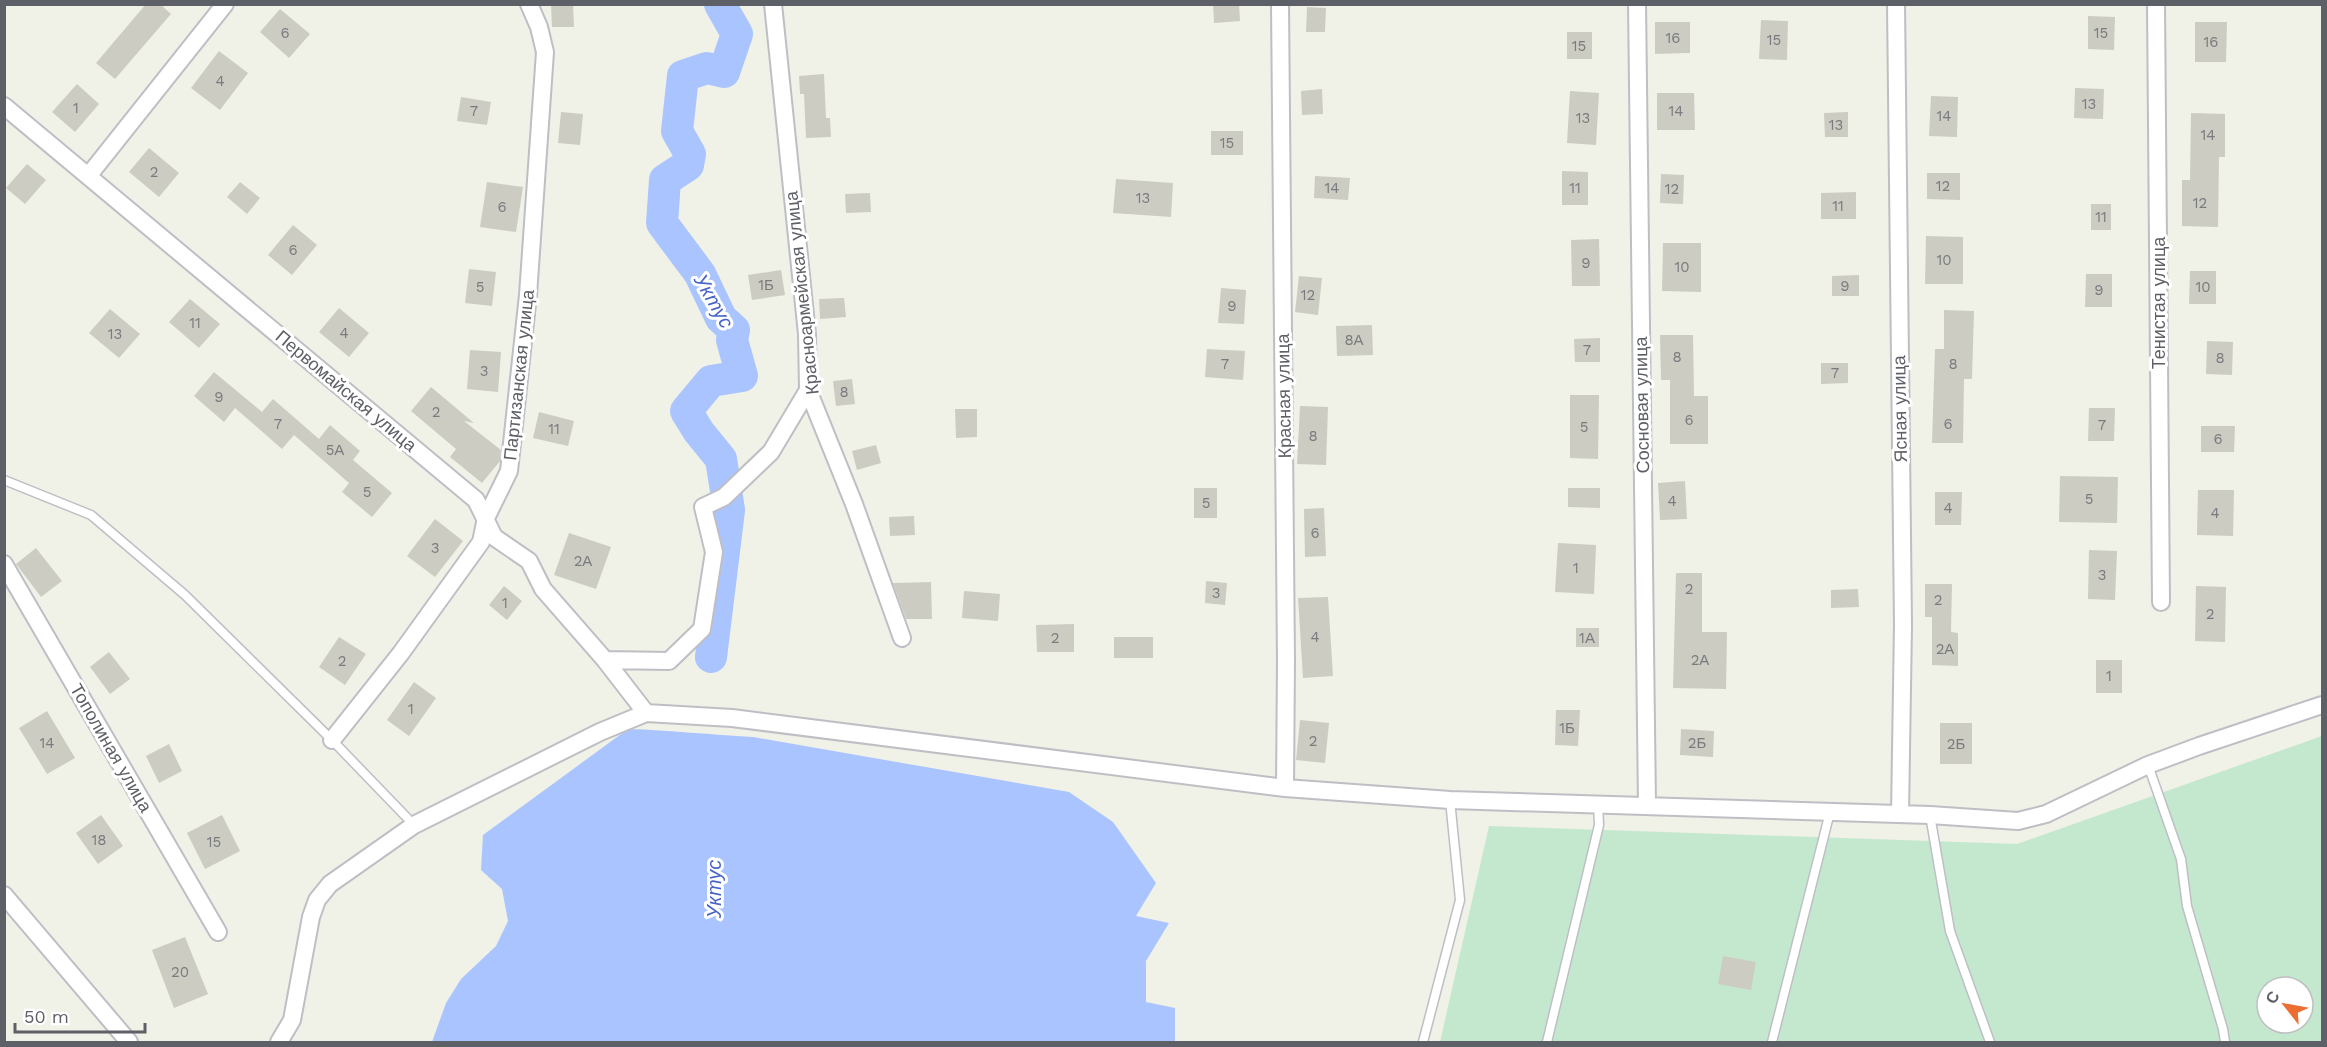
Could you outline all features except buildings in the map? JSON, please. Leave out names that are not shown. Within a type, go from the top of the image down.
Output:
[{"type":"street","points":[[89,175],[225,4]]},
{"type":"street","name":"Партизанская улица","points":[[332,740],[401,653],[481,542],[486,518],[509,471],[528,295],[545,52],[539,27],[529,4]]},
{"type":"street","name":"Красноармейская улица","points":[[773,4],[807,334],[808,390],[854,504],[902,638]]},
{"type":"street","name":"Красная улица","points":[[1280,4],[1286,661],[1285,788]]},
{"type":"street","name":"Сосновая улица","points":[[1637,4],[1647,806]]},
{"type":"street","name":"Ясная улица","points":[[1896,4],[1903,625],[1900,814]]},
{"type":"street","name":"Тенистая улица","points":[[2156,4],[2162,602]]},
{"type":"street","name":"Первомайская улица","points":[[4,106],[476,500],[494,537],[529,561],[543,589],[605,660],[646,713]]},
{"type":"street","points":[[605,660],[669,661],[702,629],[714,552],[703,507],[724,497],[771,452],[808,390]]},
{"type":"street","name":"Тополиная улица","points":[[4,564],[218,932]]},
{"type":"street","points":[[279,1042],[292,1020],[311,917],[317,900],[330,884],[414,825],[600,732],[646,713],[732,718],[1285,788],[1450,800],[1930,815],[2018,821],[2046,814],[2148,765],[2322,705]]},
{"type":"street","points":[[4,895],[129,1042]]},
{"type":"lane","points":[[4,480],[91,514],[185,595],[332,740],[414,825]]},
{"type":"lane","points":[[2148,765],[2181,859],[2187,906],[2225,1042]]},
{"type":"lane","points":[[1423,1042],[1460,900],[1450,800]]},
{"type":"lane","points":[[1547,1042],[1599,825],[1598,804]]},
{"type":"lane","points":[[1772,1042],[1830,812]]},
{"type":"lane","points":[[1930,815],[1950,931],[1990,1042]]},
{"type":"green space","points":[[2322,736],[2322,1042],[1440,1042],[1489,826],[2017,844]]},
{"type":"water","points":[[628,729],[753,737],[1069,792],[1113,822],[1156,883],[1136,916],[1169,923],[1146,961],[1146,1002],[1175,1008],[1175,1042],[432,1042],[446,1003],[461,979],[496,946],[508,921],[502,889],[481,870],[483,835]]},
{"type":"waterway","name":"Уктус","points":[[711,657],[729,510],[721,459],[699,432],[686,411],[711,381],[742,376],[732,340],[734,330],[721,318],[700,274],[662,223],[665,180],[688,165],[690,154],[677,131],[683,76],[707,68],[724,72],[737,34],[720,4]]}]
